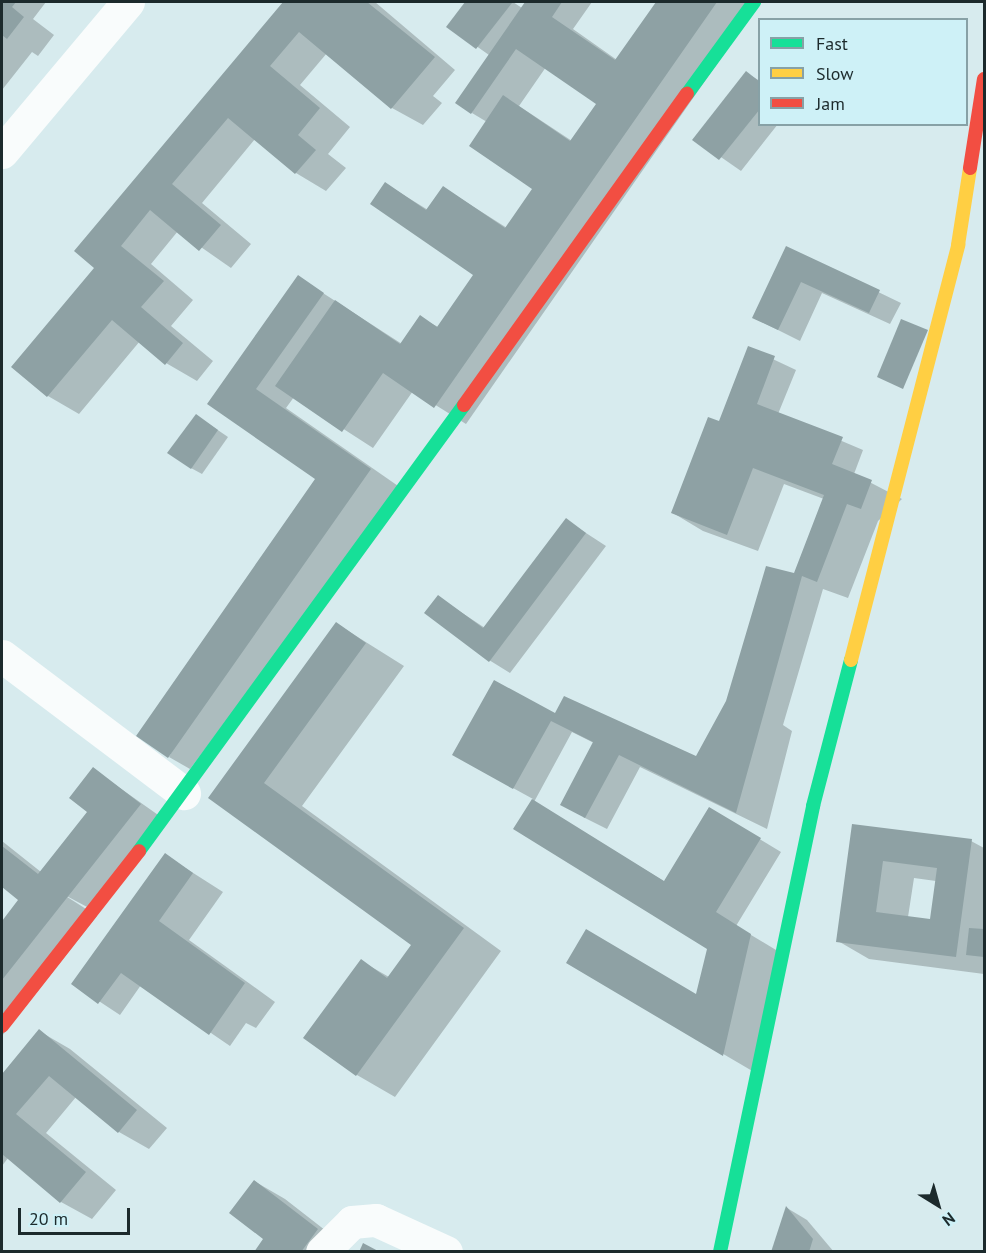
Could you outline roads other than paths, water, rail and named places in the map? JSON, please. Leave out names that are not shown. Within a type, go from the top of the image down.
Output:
[{"type":"street","points":[[2,152],[128,2]]},
{"type":"street","points":[[2,1026],[184,793],[753,2]]},
{"type":"street","points":[[720,1251],[813,806],[958,245],[984,79]]},
{"type":"street","points":[[2,656],[184,793]]},
{"type":"street","points":[[322,1251],[352,1222],[376,1220],[446,1251]]}]
